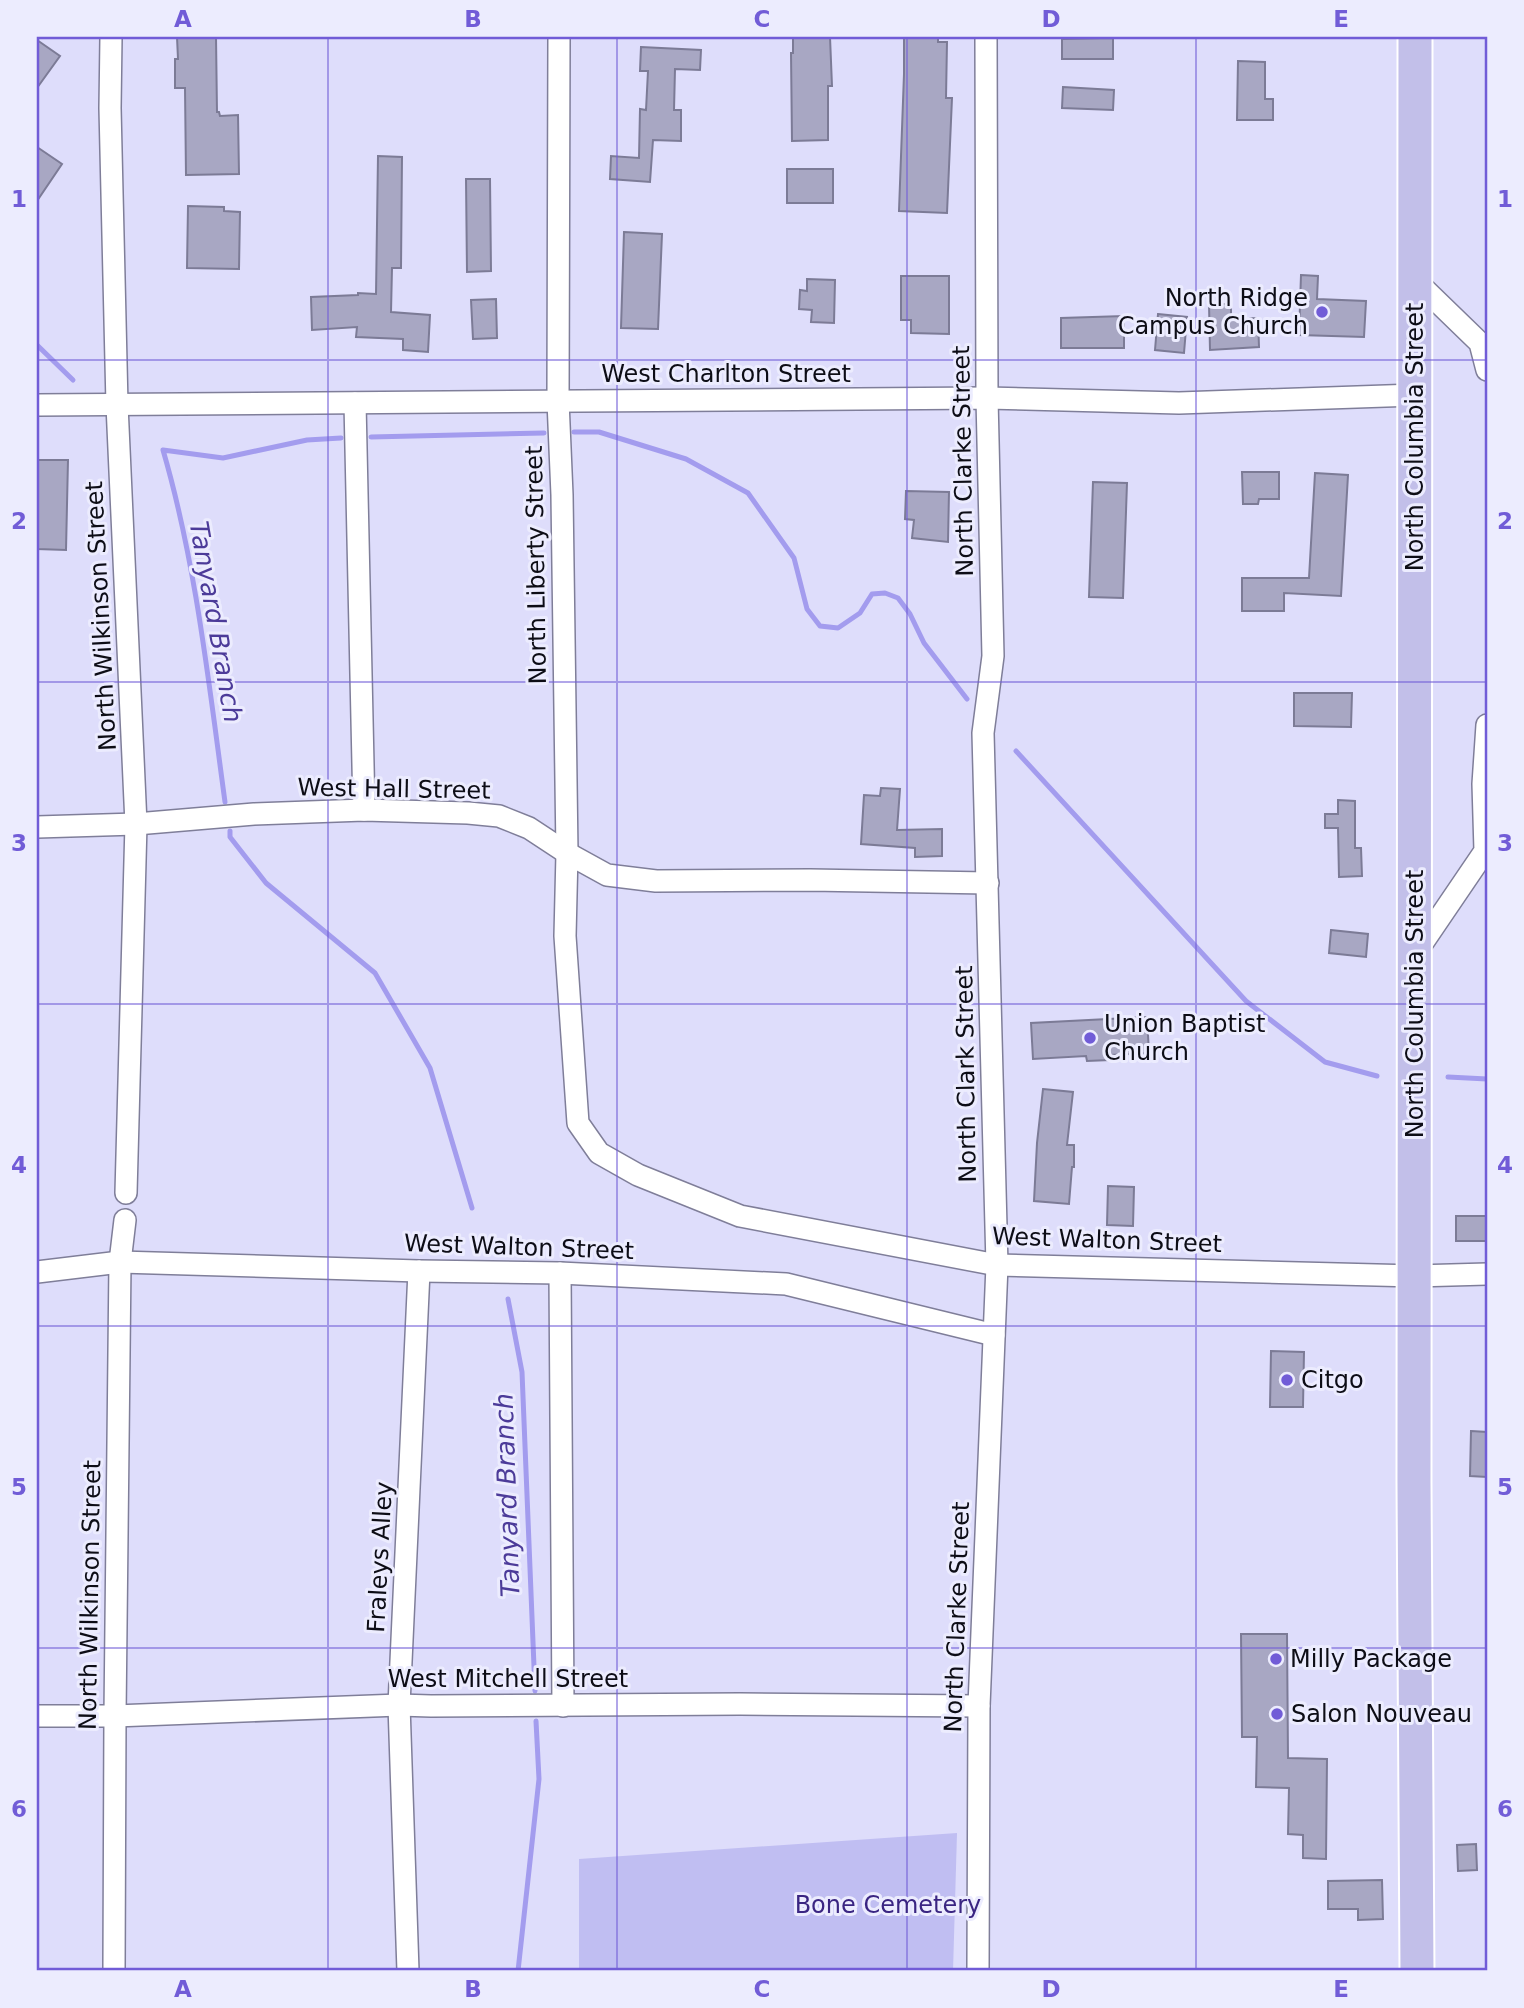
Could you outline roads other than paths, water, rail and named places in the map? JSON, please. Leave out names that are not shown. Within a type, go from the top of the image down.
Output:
[{"type":"main road","name":"North Columbia Street","points":[[1415,37],[1417,1971]]},
{"type":"street","name":"North Wilkinson Street","points":[[111,37],[117,405],[136,824],[126,1193]]},
{"type":"street","name":"North Liberty Street","points":[[559,37],[558,401],[562,495],[567,853],[565,936],[574,1093]]},
{"type":"street","name":"North Clarke Street","points":[[986,37],[987,398],[993,656],[983,733],[988,883]]},
{"type":"street","points":[[1415,280],[1480,343],[1487,370]]},
{"type":"street","name":"West Charlton Street","points":[[37,405],[987,398],[1179,403],[1415,395]]},
{"type":"street","points":[[355,403],[364,810]]},
{"type":"street","points":[[1415,954],[1485,851],[1483,784],[1487,725]]},
{"type":"street","name":"West Hall Street","points":[[37,827],[136,824],[254,814],[364,810],[468,813],[499,816],[529,828],[607,876],[656,881],[988,883]]},
{"type":"street","name":"North Clark Street","points":[[988,883],[997,1265]]},
{"type":"street","name":"West Walton Street","points":[[574,1093],[578,1123],[599,1153],[638,1175],[740,1216],[997,1265],[1415,1276],[1487,1274]]},
{"type":"street","name":"North Wilkinson Street","points":[[114,1971],[120,1262],[124,1220]]},
{"type":"street","name":"West Walton Street","points":[[37,1272],[120,1262],[560,1273],[786,1284],[994,1335]]},
{"type":"street","name":"North Clarke Street","points":[[978,1971],[979,1706],[997,1265]]},
{"type":"street","name":"Fraleys Alley","points":[[408,1971],[399,1705],[419,1271]]},
{"type":"street","points":[[560,1273],[563,1706]]},
{"type":"street","name":"West Mitchell Street","points":[[37,1716],[115,1716],[399,1705],[979,1706]]},
{"type":"waterway","name":"Tanyard Branch","points":[[37,345],[73,380]]},
{"type":"waterway","points":[[574,432],[599,432],[686,459],[748,493],[794,558],[807,609],[820,626],[838,628],[860,613],[872,594],[885,593],[898,598],[910,614],[924,643],[967,699]]},
{"type":"waterway","points":[[371,437],[544,433]]},
{"type":"waterway","name":"Tanyard Branch","points":[[225,802],[193,580],[163,450],[223,458],[307,440],[341,438]]},
{"type":"waterway","points":[[1016,751],[1246,1001],[1325,1062],[1377,1076]]},
{"type":"waterway","name":"Tanyard Branch","points":[[230,831],[230,837],[266,883],[375,973],[430,1068],[472,1208]]},
{"type":"waterway","points":[[1448,1077],[1487,1079]]},
{"type":"waterway","name":"Tanyard Branch","points":[[508,1299],[522,1372],[535,1691]]},
{"type":"waterway","name":"Tanyard Branch","points":[[518,1971],[539,1779],[536,1721]]},
{"type":"place","name":"North Ridge Campus Church","points":[[1322,312]]},
{"type":"place","name":"Union Baptist Church","points":[[1090,1038]]},
{"type":"place","name":"Citgo","points":[[1287,1380]]},
{"type":"place","name":"Milly Package","points":[[1276,1659]]},
{"type":"place","name":"Salon Nouveau","points":[[1277,1714]]},
{"type":"park label","name":"Bone Cemetery","points":[[888,1905]]}]
